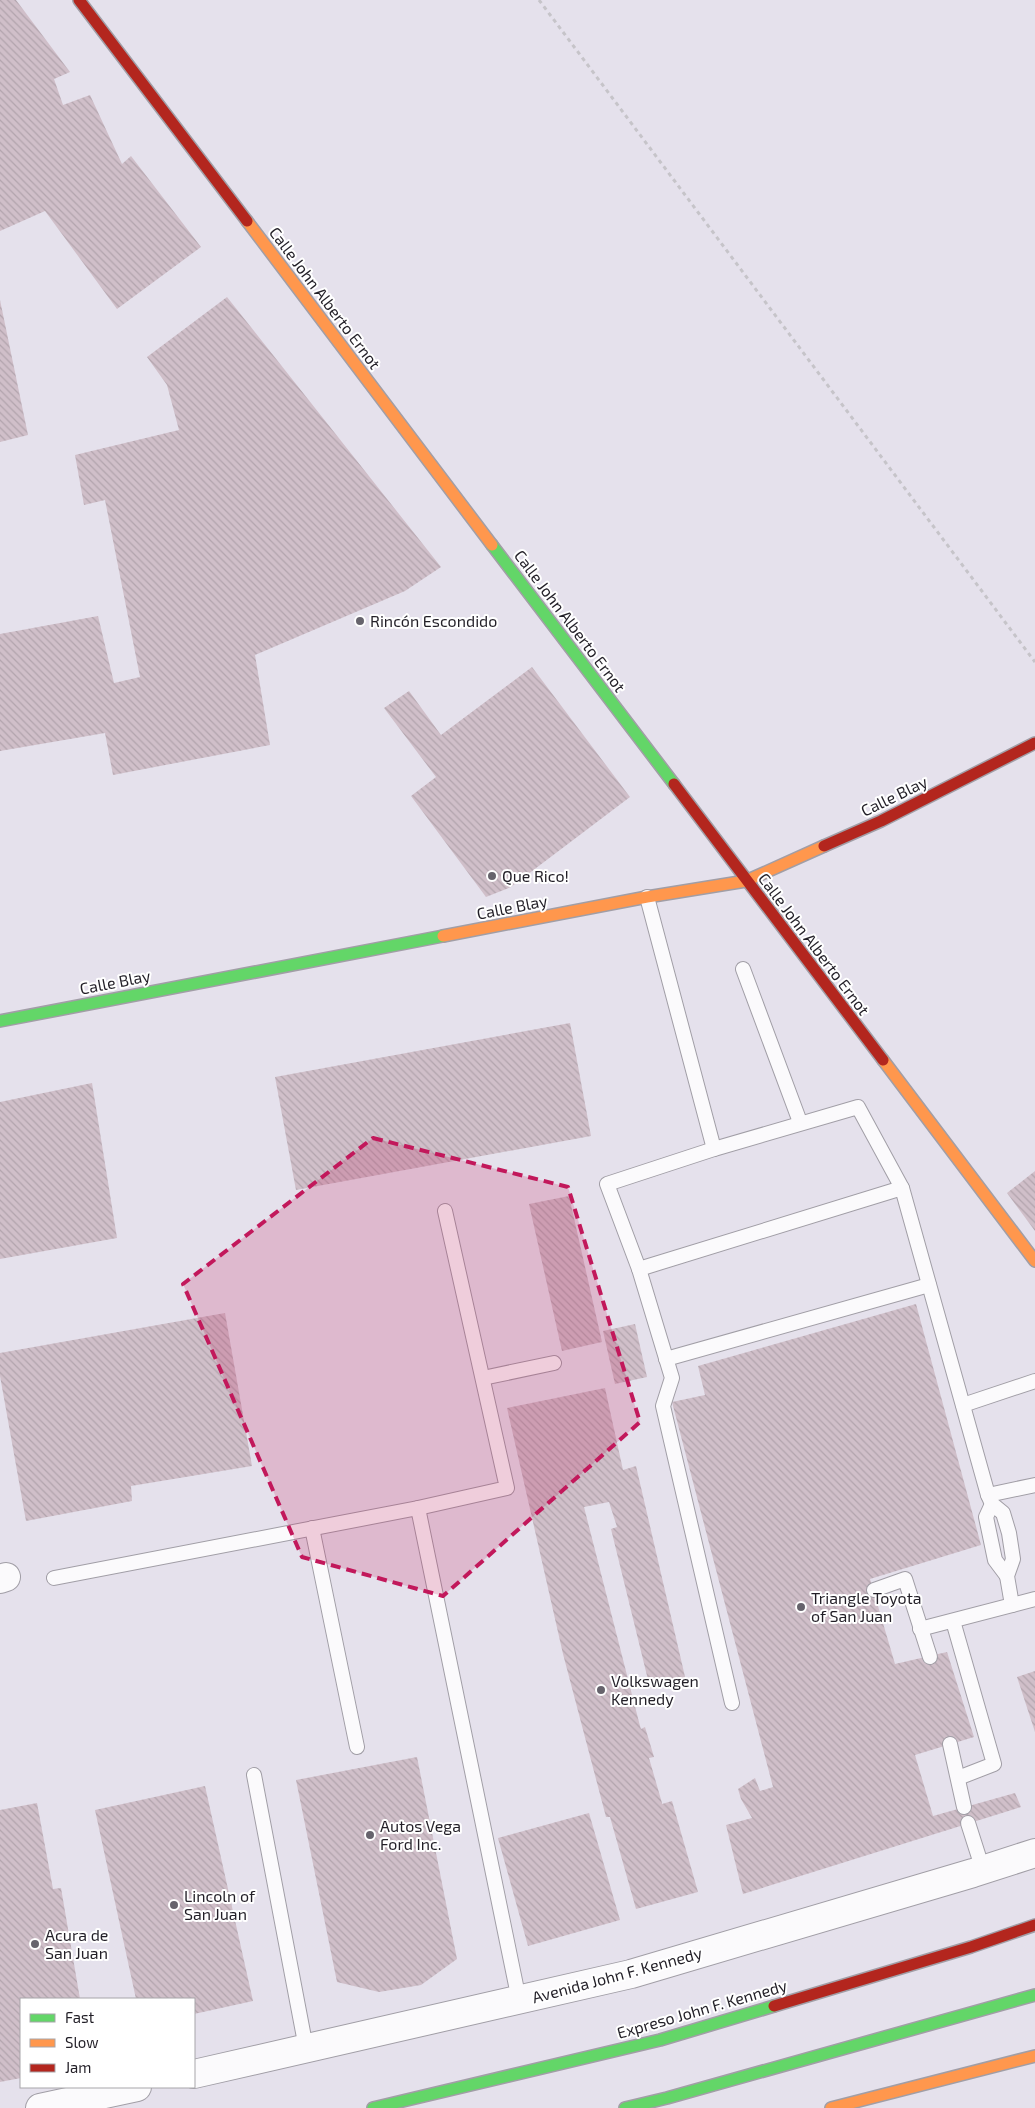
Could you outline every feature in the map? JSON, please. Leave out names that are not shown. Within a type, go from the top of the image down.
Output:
[{"type":"main road","name":"Calle John Alberto Ernot","points":[[79,0],[1035,1261]]},
{"type":"main road","name":"Calle Blay","points":[[0,1021],[647,897],[746,881],[881,821],[1035,743]]},
{"type":"main road","name":"Expreso John F. Kennedy","points":[[373,2108],[660,2040],[971,1947],[1035,1925]]},
{"type":"main road","points":[[625,2108],[667,2098],[1035,1995]]},
{"type":"main road","points":[[831,2108],[1035,2056]]},
{"type":"street","name":"Avenida John F. Kennedy","points":[[195,2074],[631,1974],[1035,1853]]},
{"type":"street","points":[[40,2108],[132,2088]]},
{"type":"lane","points":[[647,897],[714,1149]]},
{"type":"lane","points":[[743,969],[800,1122]]},
{"type":"lane","points":[[732,1703],[663,1406],[672,1378],[639,1270],[607,1184],[800,1122],[858,1107],[902,1188],[990,1499],[1003,1513],[1009,1533],[1013,1560],[1007,1576]]},
{"type":"lane","points":[[639,1270],[902,1188]]},
{"type":"lane","points":[[54,1578],[418,1508],[507,1488],[445,1211]]},
{"type":"lane","points":[[666,1359],[928,1285]]},
{"type":"lane","points":[[483,1378],[554,1363]]},
{"type":"lane","points":[[963,1405],[1035,1381]]},
{"type":"lane","points":[[990,1499],[1035,1485]]},
{"type":"lane","points":[[990,1499],[986,1517],[995,1560],[1007,1576],[1012,1605]]},
{"type":"lane","points":[[418,1508],[519,2000]]},
{"type":"lane","points":[[312,1528],[357,1747]]},
{"type":"lane","points":[[874,1590],[905,1579],[930,1657]]},
{"type":"lane","points":[[920,1629],[1035,1598]]},
{"type":"lane","points":[[953,1621],[994,1764],[958,1778]]},
{"type":"lane","points":[[715,1627],[728,1623]]},
{"type":"lane","points":[[950,1744],[964,1807]]},
{"type":"lane","points":[[254,1774],[306,2048]]},
{"type":"lane","points":[[968,1823],[983,1870]]},
{"type":"path","points":[[539,0],[1035,662]]},
{"type":"highlighted area","points":[[373,1138],[568,1187],[640,1422],[443,1596],[302,1557],[183,1284]]},
{"type":"building","points":[[0,0],[16,0],[70,72],[54,79],[63,105],[90,95],[122,164],[131,156],[201,247],[117,309],[45,211],[0,231]]},
{"type":"building","points":[[227,297],[441,567],[405,591],[255,655],[270,745],[113,775],[105,733],[0,751],[0,634],[98,616],[114,683],[140,677],[105,500],[84,505],[75,455],[179,430],[167,385],[147,357]]},
{"type":"building","points":[[0,300],[28,435],[0,442]]},
{"type":"building","points":[[532,667],[630,797],[511,887],[486,897],[411,796],[436,777],[384,708],[409,691],[441,735]]},
{"type":"building","points":[[570,1023],[591,1136],[296,1190],[275,1077]]},
{"type":"building","points":[[92,1083],[117,1238],[0,1259],[0,1102]]},
{"type":"building","points":[[1035,1171],[1035,1231],[1007,1193]]},
{"type":"building","points":[[569,1196],[602,1342],[562,1351],[529,1204]]},
{"type":"building","name":"Triangle Toyota of San Juan","points":[[916,1304],[981,1545],[870,1579],[895,1664],[947,1652],[974,1737],[915,1755],[933,1816],[1015,1793],[1021,1807],[743,1894],[726,1825],[752,1818],[741,1799],[738,1789],[755,1778],[760,1791],[773,1787],[672,1402],[705,1395],[698,1366]]},
{"type":"building","points":[[225,1313],[252,1466],[131,1486],[132,1501],[26,1521],[0,1376],[0,1353]]},
{"type":"building","points":[[635,1324],[647,1377],[615,1384],[603,1331]]},
{"type":"building","points":[[605,1388],[623,1470],[636,1466],[686,1681],[650,1688],[611,1529],[617,1527],[609,1502],[584,1507],[640,1726],[641,1729],[645,1727],[654,1757],[649,1758],[662,1804],[672,1801],[698,1892],[636,1909],[610,1817],[606,1817],[563,1654],[507,1408]]},
{"type":"building","points":[[1035,1671],[1035,1732],[1017,1677]]},
{"type":"building","name":"Autos Vega Ford Inc.","points":[[417,1757],[457,1959],[421,1985],[379,1992],[337,1982],[296,1780]]},
{"type":"building","name":"Lincoln of San Juan","points":[[205,1786],[253,2001],[195,2014],[195,1998],[136,1998],[95,1810]]},
{"type":"building","name":"Acura de San Juan","points":[[37,1803],[53,1889],[61,1888],[80,1998],[20,1998],[20,2078],[0,2082],[0,1810]]},
{"type":"building","points":[[589,1813],[620,1920],[528,1946],[498,1838]]},
{"type":"traffic: fast","points":[[492,545],[674,784]]},
{"type":"traffic: fast","points":[[0,1021],[443,936]]},
{"type":"traffic: fast","points":[[625,2108],[667,2098],[1035,1995]]},
{"type":"traffic: fast","points":[[373,2108],[660,2040],[774,2006]]},
{"type":"traffic: slow","points":[[247,221],[492,545]]},
{"type":"traffic: slow","points":[[443,936],[647,897],[746,881],[824,846]]},
{"type":"traffic: slow","points":[[883,1060],[1035,1261]]},
{"type":"traffic: slow","points":[[831,2108],[1035,2056]]},
{"type":"traffic: jam","points":[[79,0],[247,221]]},
{"type":"traffic: jam","points":[[824,846],[881,821],[1035,743]]},
{"type":"traffic: jam","points":[[674,784],[883,1060]]},
{"type":"traffic: jam","points":[[774,2006],[971,1947],[1035,1925]]},
{"type":"place","name":"Rincón Escondido","points":[[360,621]]},
{"type":"place","name":"Que Rico!","points":[[492,876]]},
{"type":"place","name":"Triangle Toyota of San Juan","points":[[801,1607]]},
{"type":"place","name":"Volkswagen Kennedy","points":[[601,1690]]},
{"type":"place","name":"Autos Vega Ford Inc.","points":[[370,1835]]},
{"type":"place","name":"Lincoln of San Juan","points":[[174,1905]]},
{"type":"place","name":"Acura de San Juan","points":[[35,1944]]}]
